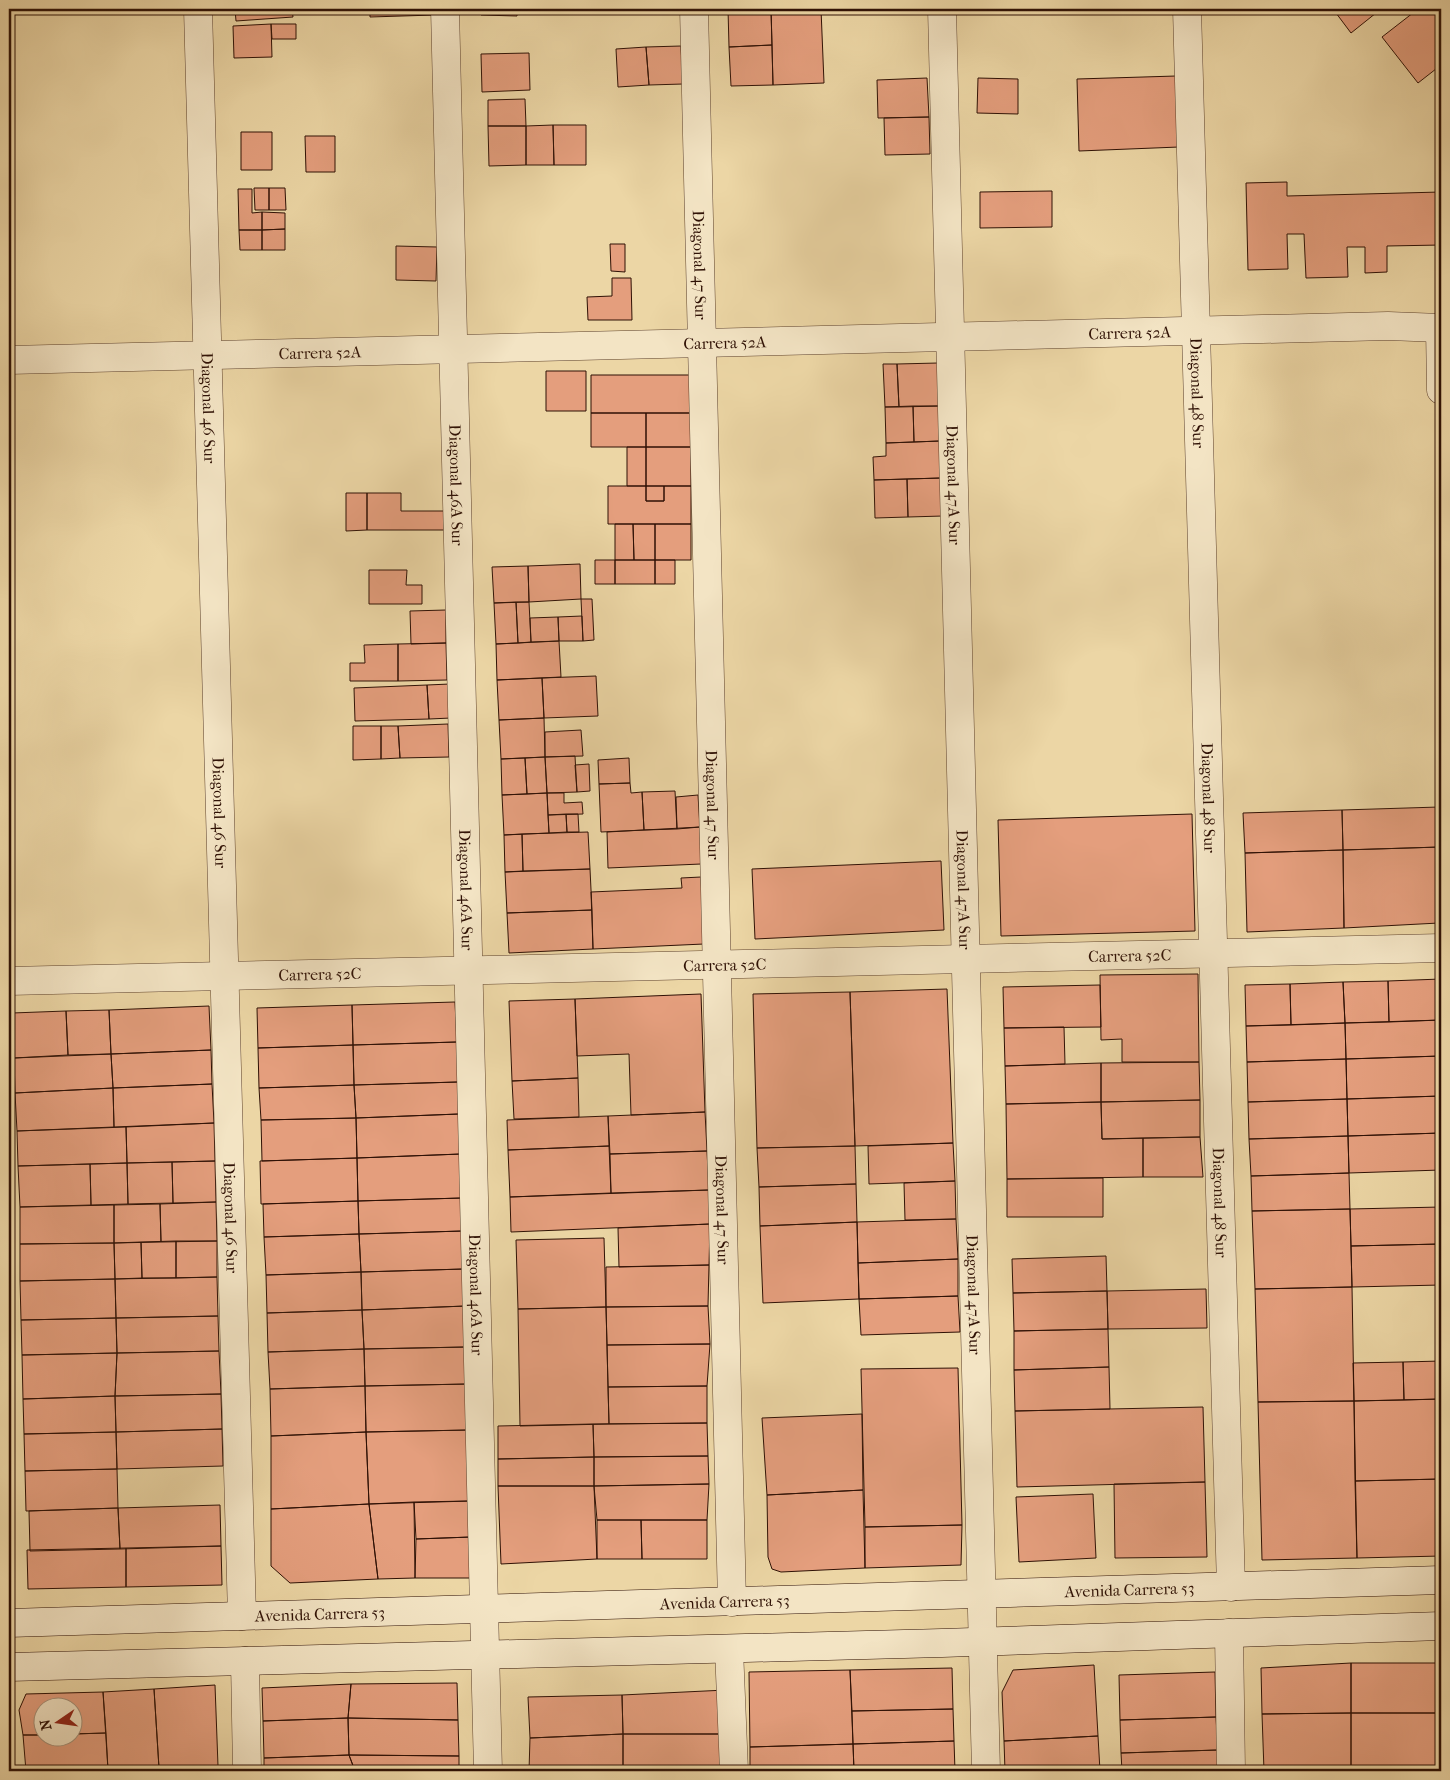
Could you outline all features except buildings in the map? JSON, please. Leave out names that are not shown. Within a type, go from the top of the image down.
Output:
[{"type":"street","name":"Diagonal 46 Sur","points":[[198,9],[242,1616]]},
{"type":"street","name":"Diagonal 46A Sur","points":[[445,9],[488,1771]]},
{"type":"street","name":"Diagonal 47 Sur","points":[[694,9],[732,1602]]},
{"type":"street","name":"Diagonal 47A Sur","points":[[942,9],[986,1771]]},
{"type":"street","name":"Diagonal 48 Sur","points":[[1187,9],[1231,1587]]},
{"type":"street","name":"Carrera 52A","points":[[9,360],[1388,326],[1440,328]]},
{"type":"street","points":[[1440,328],[1441,390]]},
{"type":"street","name":"Carrera 52C","points":[[9,981],[1441,948]]},
{"type":"street","name":"Avenida Carrera 53","points":[[9,1623],[1441,1580]]},
{"type":"street","points":[[9,1667],[983,1642],[1441,1626]]},
{"type":"street","points":[[1229,1633],[1231,1771]]},
{"type":"street","points":[[729,1648],[734,1771]]},
{"type":"street","points":[[245,1660],[247,1771]]}]
